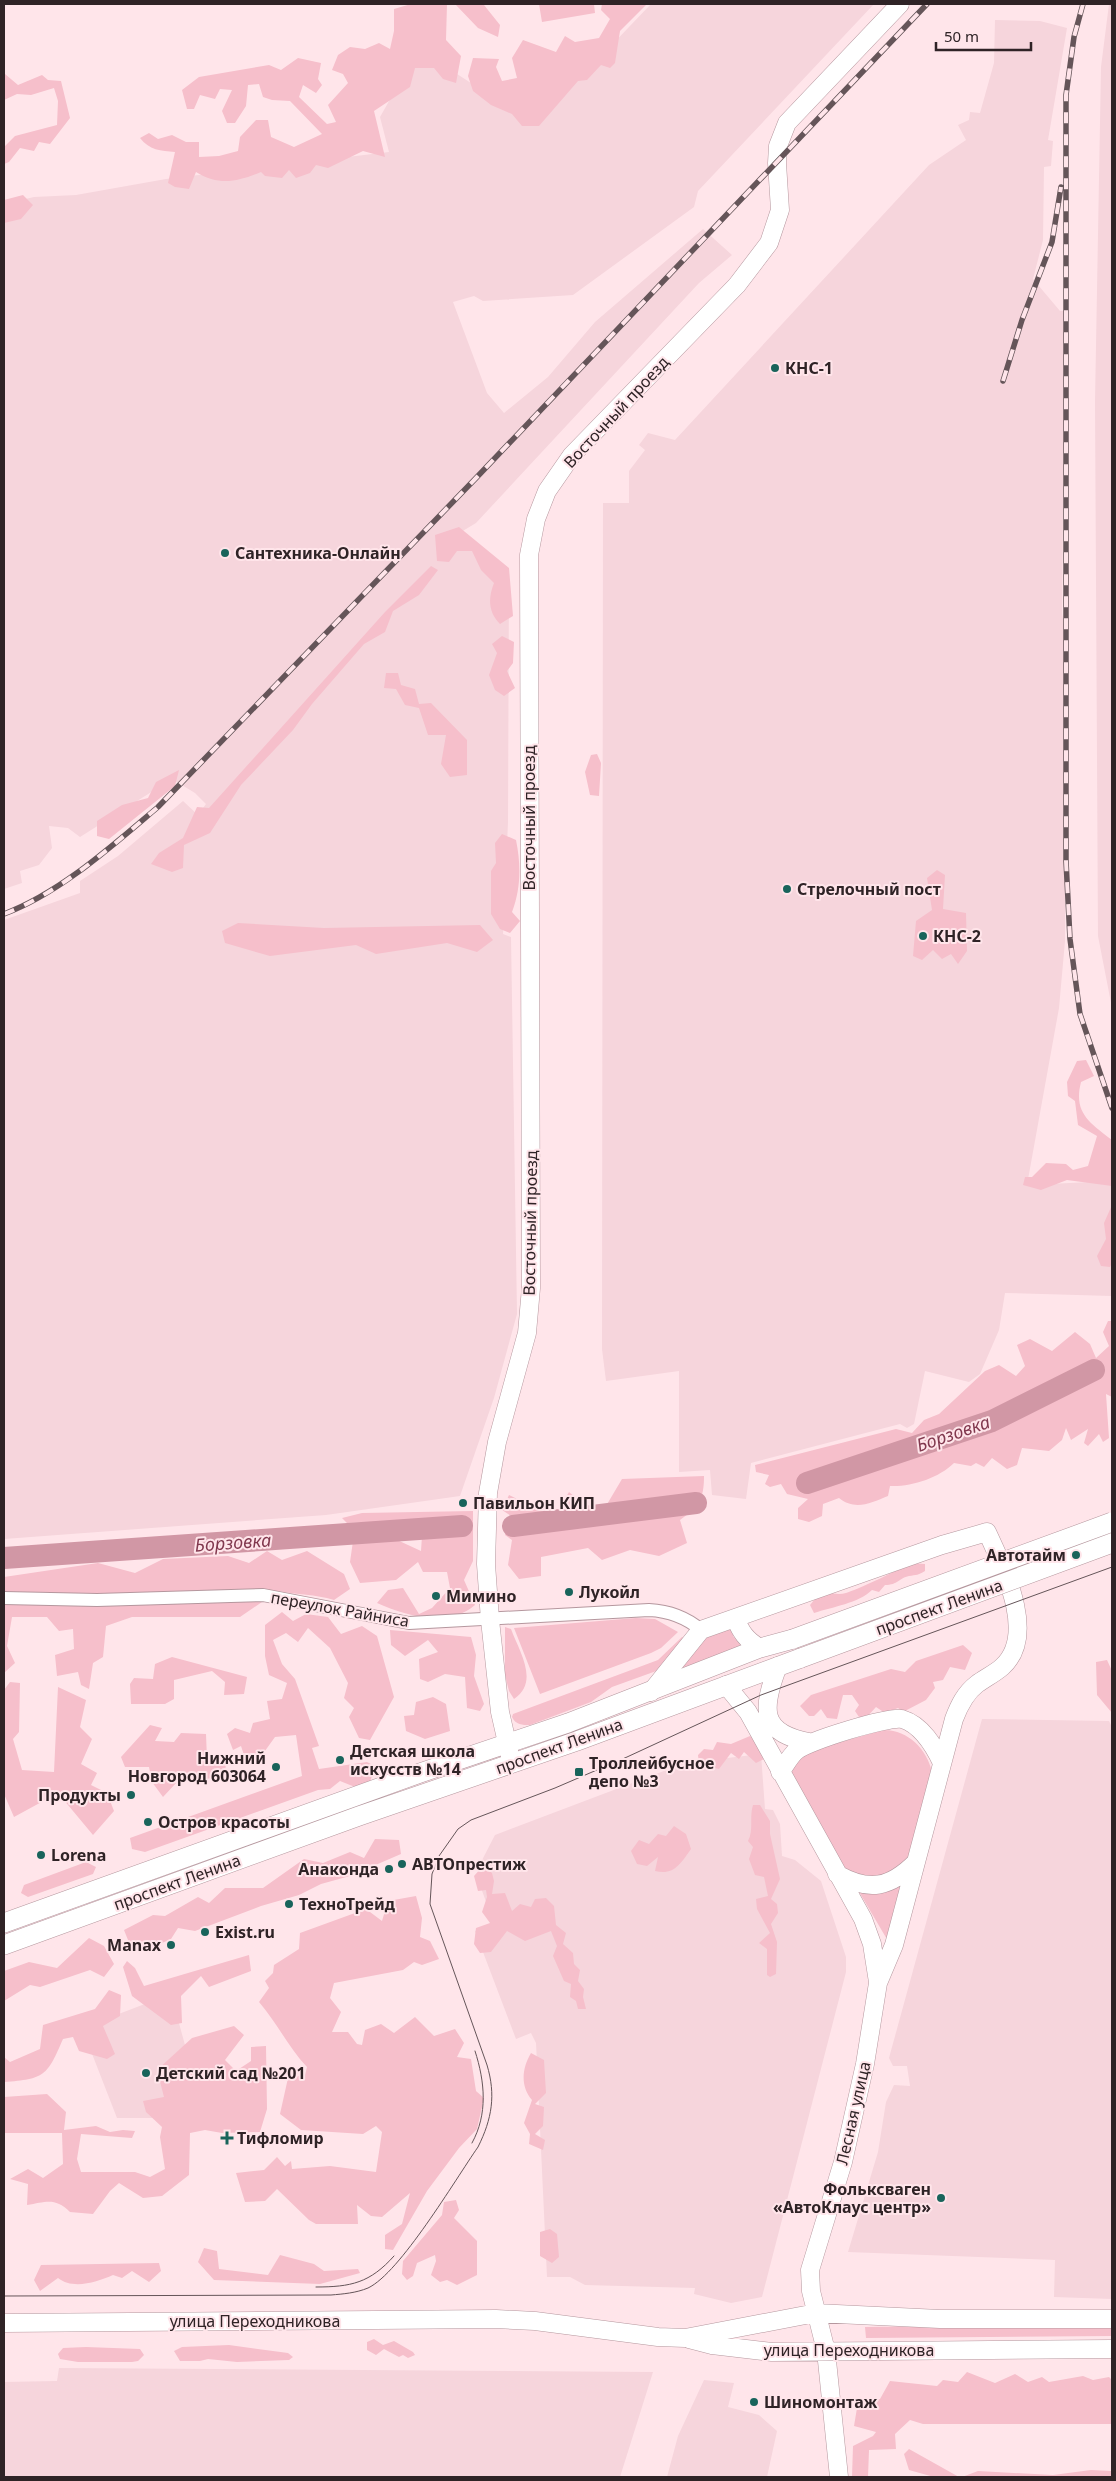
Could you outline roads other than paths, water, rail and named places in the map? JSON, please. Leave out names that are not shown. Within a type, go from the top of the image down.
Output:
[{"type":"main road","name":"Восточный проезд","points":[[512,1763],[500,1712],[486,1564],[488,1493],[497,1442],[527,1333],[531,1288],[529,555],[536,519],[548,491],[572,455],[738,285],[769,243],[780,210],[776,163],[778,146],[787,123],[900,4]]},
{"type":"main road","name":"проспект Ленина","points":[[4,1923],[420,1772],[507,1744],[651,1692],[760,1648],[793,1639],[1112,1522]]},
{"type":"main road","points":[[651,1692],[701,1630],[942,1545],[986,1532],[1018,1613],[1017,1639],[1010,1657],[1002,1667],[974,1685],[962,1700],[954,1719],[894,1945],[878,1983]]},
{"type":"main road","name":"проспект Ленина","points":[[4,1945],[359,1816],[512,1763],[1112,1543]]},
{"type":"main road","points":[[735,1618],[742,1634],[749,1642],[760,1648]]},
{"type":"main road","points":[[778,1666],[771,1685],[767,1712],[779,1732],[791,1739],[810,1742]]},
{"type":"main road","points":[[726,1685],[748,1712],[863,1919],[872,1944],[878,1983]]},
{"type":"main road","points":[[780,1772],[796,1751],[810,1742],[888,1719],[902,1719],[919,1730],[933,1744],[942,1763]]},
{"type":"main road","points":[[837,1874],[862,1886],[876,1886],[899,1877],[916,1862]]},
{"type":"main road","name":"Лесная улица","points":[[839,2477],[826,2351],[811,2291],[810,2270],[843,2162],[865,2064],[878,1983]]},
{"type":"main road","name":"улица Переходникова","points":[[685,2338],[816,2313],[940,2319],[1112,2319]]},
{"type":"main road","name":"улица Переходникова","points":[[9,2323],[496,2319],[551,2323],[658,2337],[685,2338],[712,2345],[772,2352],[1112,2348]]},
{"type":"street","name":"переулок Райниса","points":[[4,1598],[97,1600],[263,1595],[409,1622],[490,1620],[655,1610],[688,1620],[701,1630]]},
{"type":"waterway","name":"Борзовка","points":[[807,1483],[992,1421],[1094,1370]]},
{"type":"waterway","name":"Борзовка","points":[[513,1526],[696,1503]]},
{"type":"waterway","name":"Борзовка","points":[[4,1558],[462,1526]]},
{"type":"tram line","points":[[4,2296],[331,2295],[368,2288],[381,2279],[395,2264],[426,2224],[478,2147],[487,2127],[491,2107],[492,2097],[487,2065],[430,1904],[432,1874],[439,1856],[458,1829],[471,1820],[555,1788],[627,1757],[761,1695],[1112,1567]]},
{"type":"tram line","points":[[472,2143],[481,2121],[483,2109],[483,2086],[475,2051]]},
{"type":"tram line","points":[[316,2287],[340,2286],[359,2282],[377,2272],[394,2256]]},
{"type":"railway","points":[[4,914],[25,905],[65,881],[104,852],[158,807],[477,477],[927,4]]},
{"type":"railway","points":[[1083,4],[1074,37],[1066,95],[1066,861],[1070,939],[1080,1014],[1112,1108]]},
{"type":"railway","points":[[1003,381],[1022,320],[1052,242],[1061,187]]},
{"type":"place","name":"КНС-1","points":[[775,368]]},
{"type":"place","name":"Сантехника-Онлайн","points":[[225,553]]},
{"type":"place","name":"Стрелочный пост","points":[[787,889]]},
{"type":"place","name":"КНС-2","points":[[923,936]]},
{"type":"place","name":"Павильон КИП","points":[[463,1503]]},
{"type":"place","name":"Автотайм","points":[[1076,1555]]},
{"type":"place","name":"Лукойл","points":[[569,1592]]},
{"type":"place","name":"Мимино","points":[[436,1596]]},
{"type":"place","name":"Детская школа искусств №14","points":[[340,1760]]},
{"type":"place","name":"Нижний Новгород 603064","points":[[276,1767]]},
{"type":"place","name":"Троллейбусное депо №3","points":[[579,1772]]},
{"type":"place","name":"Продукты","points":[[131,1795]]},
{"type":"place","name":"Остров красоты","points":[[148,1822]]},
{"type":"place","name":"Lorena","points":[[41,1855]]},
{"type":"place","name":"АВТОпрестиж","points":[[402,1864]]},
{"type":"place","name":"Анаконда","points":[[389,1869]]},
{"type":"place","name":"ТехноТрейд","points":[[289,1904]]},
{"type":"place","name":"Exist.ru","points":[[205,1932]]},
{"type":"place","name":"Manax","points":[[171,1945]]},
{"type":"place","name":"Детский сад №201","points":[[146,2073]]},
{"type":"place","name":"Тифломир","points":[[227,2138]]},
{"type":"place","name":"Фольксваген «АвтоКлаус центр»","points":[[941,2198]]},
{"type":"place","name":"Шиномонтаж","points":[[754,2402]]}]
